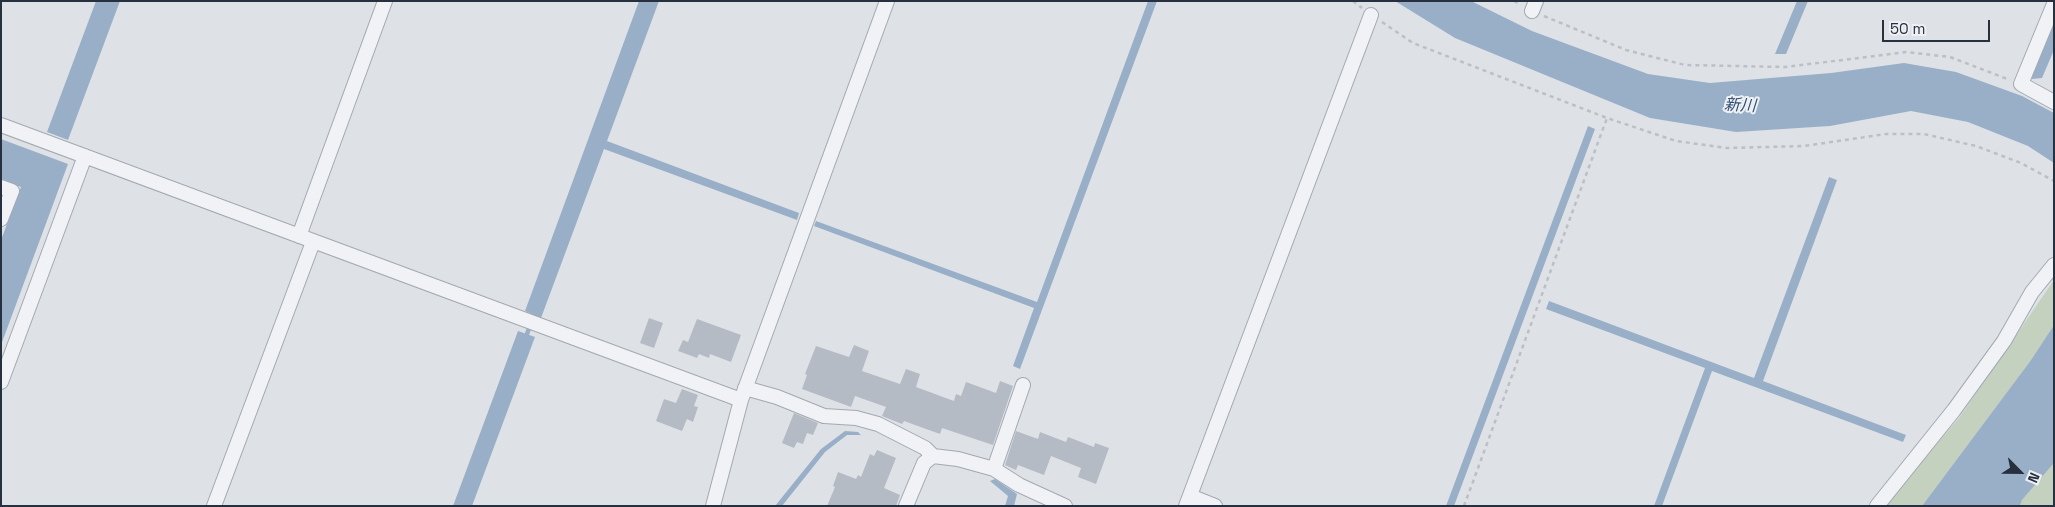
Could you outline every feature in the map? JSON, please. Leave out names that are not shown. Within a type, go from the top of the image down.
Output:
[{"type":"street","points":[[299,236],[385,1]]},
{"type":"street","points":[[713,506],[743,394],[887,1]]},
{"type":"street","points":[[2054,4],[2021,84],[2054,102]]},
{"type":"street","points":[[1216,506],[1188,501],[1371,15]]},
{"type":"street","points":[[1,125],[544,327],[743,394],[776,397],[824,416],[856,418],[878,424],[925,448],[933,456],[958,459],[994,470],[1065,506]]},
{"type":"street","points":[[1,382],[85,156]]},
{"type":"street","points":[[1,187],[12,191],[1,219]]},
{"type":"street","points":[[214,506],[314,242]]},
{"type":"street","points":[[1877,506],[1954,410],[2004,341],[2032,292],[2054,265]]},
{"type":"street","points":[[994,470],[1023,385]]},
{"type":"street","points":[[906,506],[924,463],[933,456]]},
{"type":"path","points":[[1514,1],[1534,6],[1626,50],[1686,65],[1786,67],[1906,52],[1950,57],[2021,84]]},
{"type":"path","points":[[1371,15],[1413,43],[1607,118],[1676,141],[1727,148],[1804,146],[1886,134],[1924,134],[1985,150],[2021,163],[2054,181]]},
{"type":"path","points":[[1464,506],[1607,118]]},
{"type":"green space","points":[[2054,280],[2054,325],[2031,360],[1922,506],[1883,506],[1959,418]]},
{"type":"green space","points":[[2054,463],[2054,505],[2020,506],[2022,500]]},
{"type":"water","points":[[96,1],[120,1],[68,140],[47,132]]},
{"type":"water","points":[[639,1],[659,1],[607,141],[799,213],[797,220],[604,149],[541,318],[525,311]]},
{"type":"water","points":[[1148,1],[1157,1],[1020,369],[1013,366],[1034,308],[814,226],[816,221],[1037,302]]},
{"type":"water","name":"新川","points":[[1395,1],[1471,1],[1532,31],[1648,74],[1710,83],[1831,73],[1904,63],[1956,72],[2022,96],[2054,113],[2054,163],[2028,146],[1968,122],[1911,111],[1830,126],[1736,132],[1650,118],[1455,38]]},
{"type":"water","points":[[1797,1],[1808,1],[1786,54],[1775,54]]},
{"type":"water","points":[[2054,20],[2054,50],[2042,78],[2032,79],[2033,68]]},
{"type":"water","points":[[1588,126],[1595,129],[1454,506],[1446,506]]},
{"type":"water","points":[[1,139],[68,164],[1,345],[1,240],[21,187],[1,179]]},
{"type":"water","points":[[1829,177],[1837,180],[1763,381],[1906,435],[1903,442],[1712,371],[1662,506],[1654,506],[1705,368],[1546,309],[1549,301],[1754,378]]},
{"type":"water","points":[[2054,325],[2054,463],[2022,500],[2020,506],[1922,506],[2031,360]]},
{"type":"water","points":[[518,331],[535,337],[472,506],[453,506]]},
{"type":"water","points":[[845,431],[858,432],[861,435],[847,435],[825,452],[782,506],[775,506],[821,449]]},
{"type":"water","points":[[995,479],[1017,494],[1014,506],[1005,506],[1008,496],[990,481]]},
{"type":"building","points":[[649,318],[663,323],[654,348],[640,343]]},
{"type":"building","points":[[697,319],[741,335],[731,362],[710,354],[709,358],[699,354],[697,358],[678,351],[683,340],[688,342]]},
{"type":"building","points":[[854,345],[869,351],[862,371],[900,384],[906,369],[920,374],[916,387],[954,401],[956,394],[961,396],[966,382],[996,393],[1000,381],[1013,386],[993,445],[942,428],[940,434],[904,421],[902,424],[882,416],[886,407],[855,396],[851,407],[802,389],[807,375],[805,374],[816,346],[849,357]]},
{"type":"building","points":[[682,389],[698,395],[694,406],[698,407],[693,422],[687,419],[682,431],[656,421],[664,399],[676,403]]},
{"type":"building","points":[[794,413],[818,423],[813,435],[807,433],[803,444],[797,442],[794,448],[782,443]]},
{"type":"building","points":[[1016,431],[1038,439],[1040,432],[1066,442],[1068,437],[1094,447],[1095,443],[1109,448],[1096,484],[1078,477],[1081,468],[1051,456],[1044,475],[1018,465],[1016,470],[1005,465]]},
{"type":"building","points":[[877,450],[896,458],[884,488],[900,495],[896,506],[827,506],[835,487],[833,486],[838,472],[856,479],[858,475],[861,477],[870,454],[874,456]]},
{"type":"waterway","points":[[527,334],[534,315]]}]
